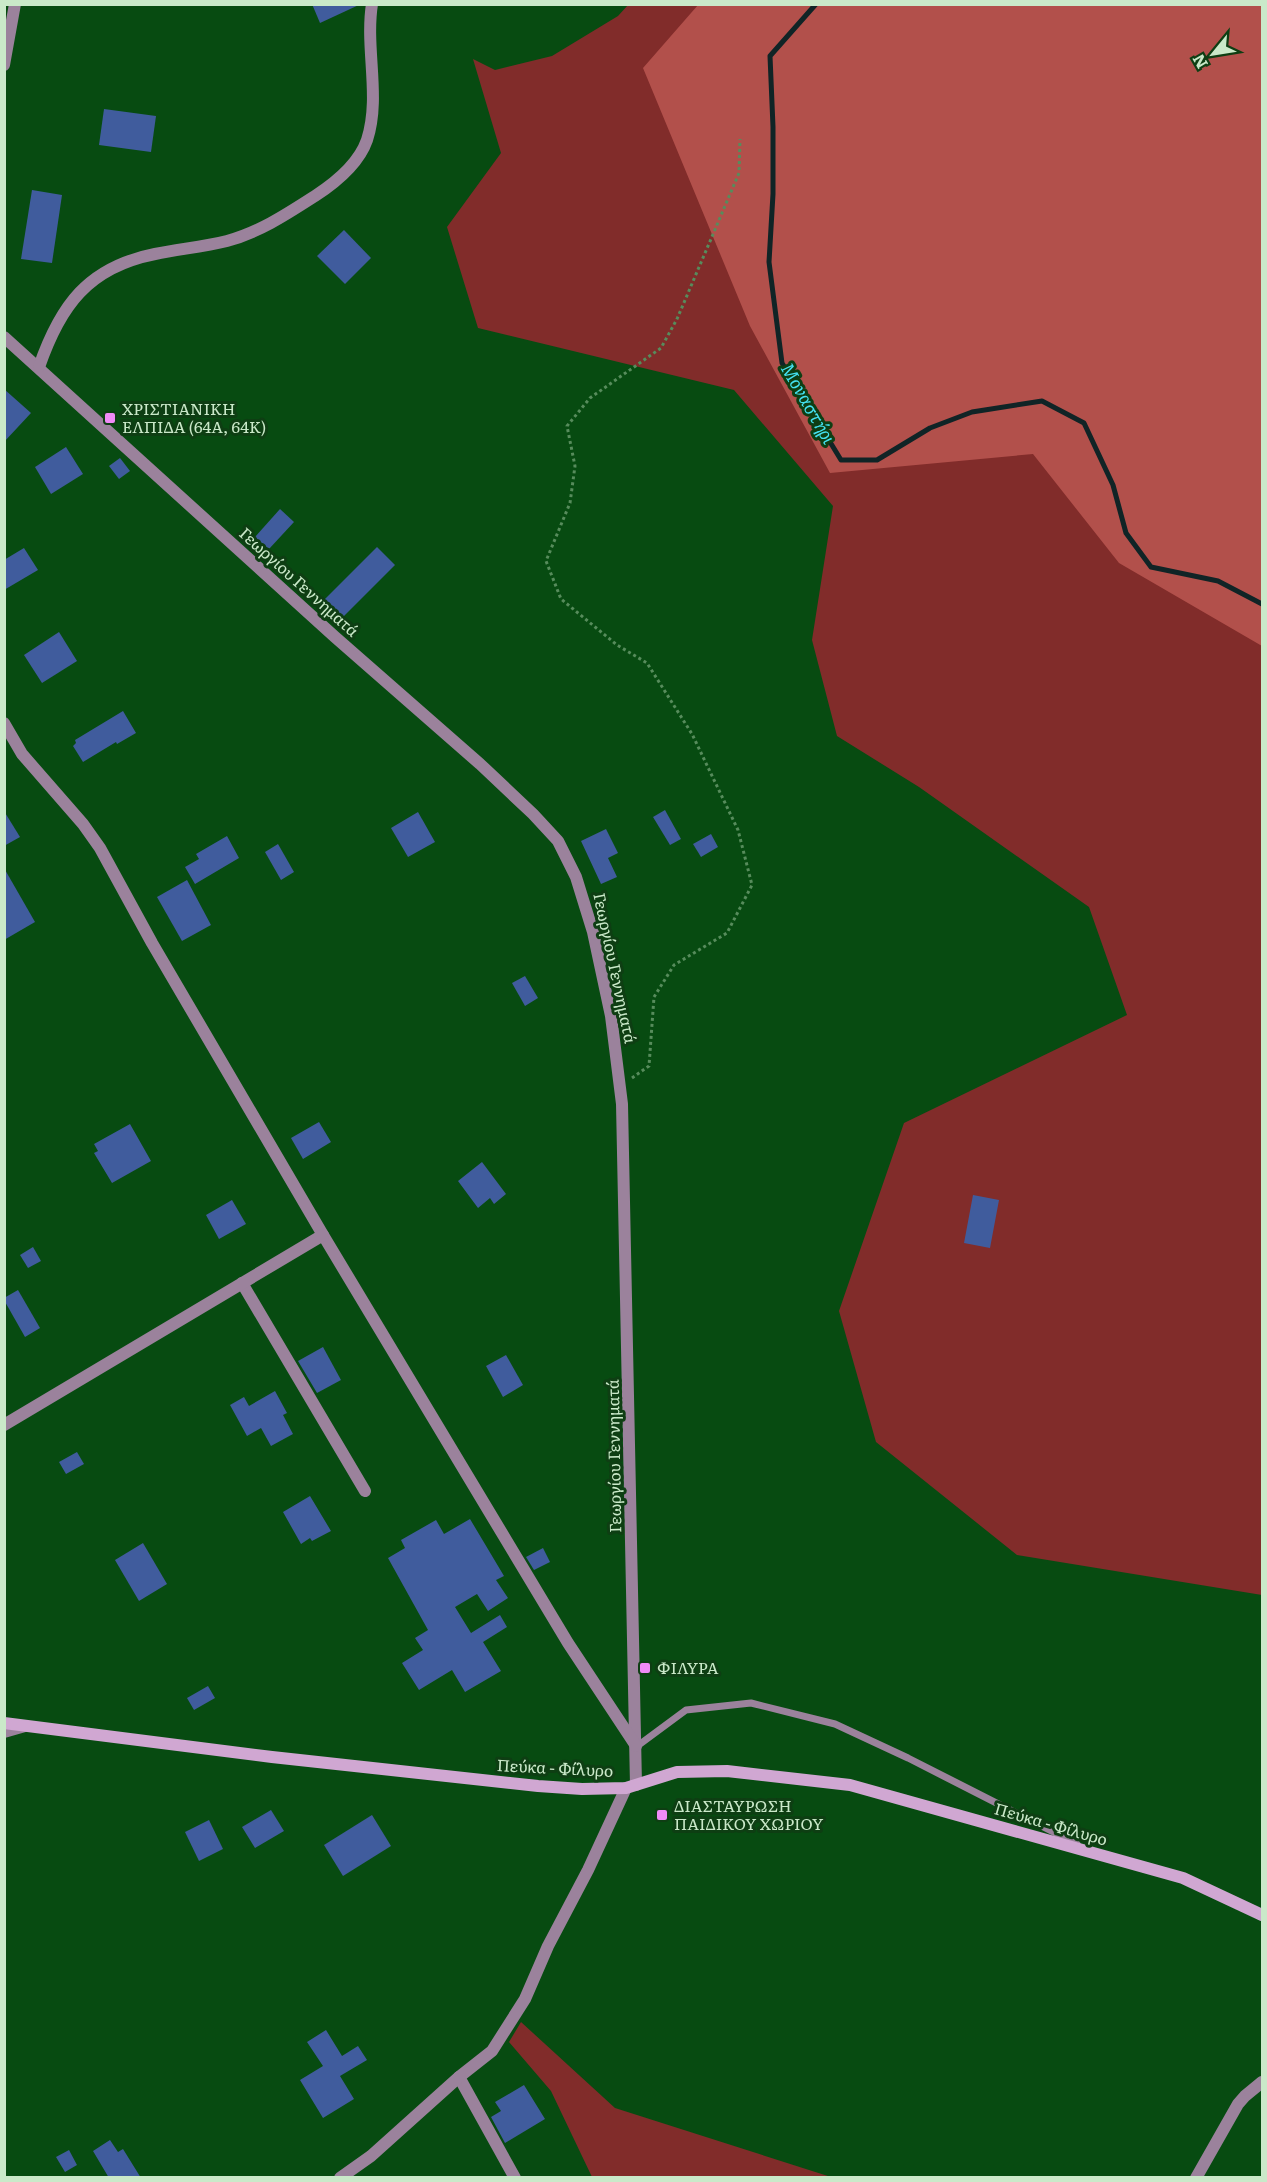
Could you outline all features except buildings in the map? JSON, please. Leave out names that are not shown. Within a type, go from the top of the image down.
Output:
[{"type":"main road","name":"Πεύκα - Φίλυρο","points":[[4,1723],[272,1757],[582,1789],[631,1786],[677,1772],[727,1771],[850,1785],[1183,1878],[1263,1915]]},
{"type":"street","points":[[4,65],[15,4]]},
{"type":"street","points":[[39,367],[47,344],[65,309],[101,274],[139,258],[228,240],[264,227],[320,193],[350,166],[363,148],[370,128],[372,4]]},
{"type":"street","name":"Γεωργίου Γεννηματά","points":[[4,337],[335,637],[480,764],[553,836],[564,851],[573,870],[590,921],[611,1016],[620,1086],[628,1313],[636,1747],[631,1786]]},
{"type":"street","points":[[4,723],[9,746],[30,765],[83,824],[100,849],[152,943],[323,1235],[568,1643],[636,1747]]},
{"type":"street","points":[[4,1425],[323,1235]]},
{"type":"street","points":[[242,1283],[365,1491]]},
{"type":"street","points":[[4,1732],[26,1726]]},
{"type":"street","points":[[340,2178],[371,2156],[459,2077],[492,2051],[525,1998],[548,1946],[631,1786]]},
{"type":"street","points":[[459,2077],[515,2178]]},
{"type":"street","points":[[1196,2178],[1238,2104],[1263,2082]]},
{"type":"lane","points":[[636,1747],[686,1710],[751,1703],[835,1724],[908,1758],[1098,1855]]},
{"type":"path","points":[[620,1086],[649,1066],[654,997],[674,965],[727,933],[752,885],[738,830],[693,734],[646,663],[617,645],[561,599],[546,561],[570,502],[575,466],[567,426],[590,398],[660,348],[677,319],[739,173],[740,139]]},
{"type":"shaded area","points":[[628,5],[1262,5],[1262,1595],[1017,1555],[876,1442],[839,1311],[904,1123],[1127,1015],[1089,907],[919,787],[837,736],[812,640],[833,506],[734,390],[478,328],[447,227],[501,153],[473,59],[495,70],[552,56],[618,16]]},
{"type":"shaded area","points":[[698,5],[1262,5],[1262,646],[1119,563],[1033,454],[830,473],[750,326],[643,68]]},
{"type":"shaded area","points":[[521,2022],[615,2108],[831,2177],[592,2177],[551,2091],[509,2042]]},
{"type":"waterway","name":"Μοναστήρι","points":[[816,4],[770,56],[773,194],[769,262],[782,363],[841,460],[877,460],[930,428],[972,412],[1042,401],[1084,423],[1113,485],[1126,533],[1151,567],[1218,581],[1262,604]]},
{"type":"place","name":"ΧΡΙΣΤΙΑΝΙΚΗ ΕΛΠΙΔΑ (64Α, 64Κ)","points":[[110,418]]},
{"type":"place","name":"ΦΙΛΥΡΑ","points":[[645,1668]]},
{"type":"place","name":"ΔΙΑΣΤΑΥΡΩΣΗ ΠΑΙΔΙΚΟΥ ΧΩΡΙΟΥ","points":[[662,1815]]}]
